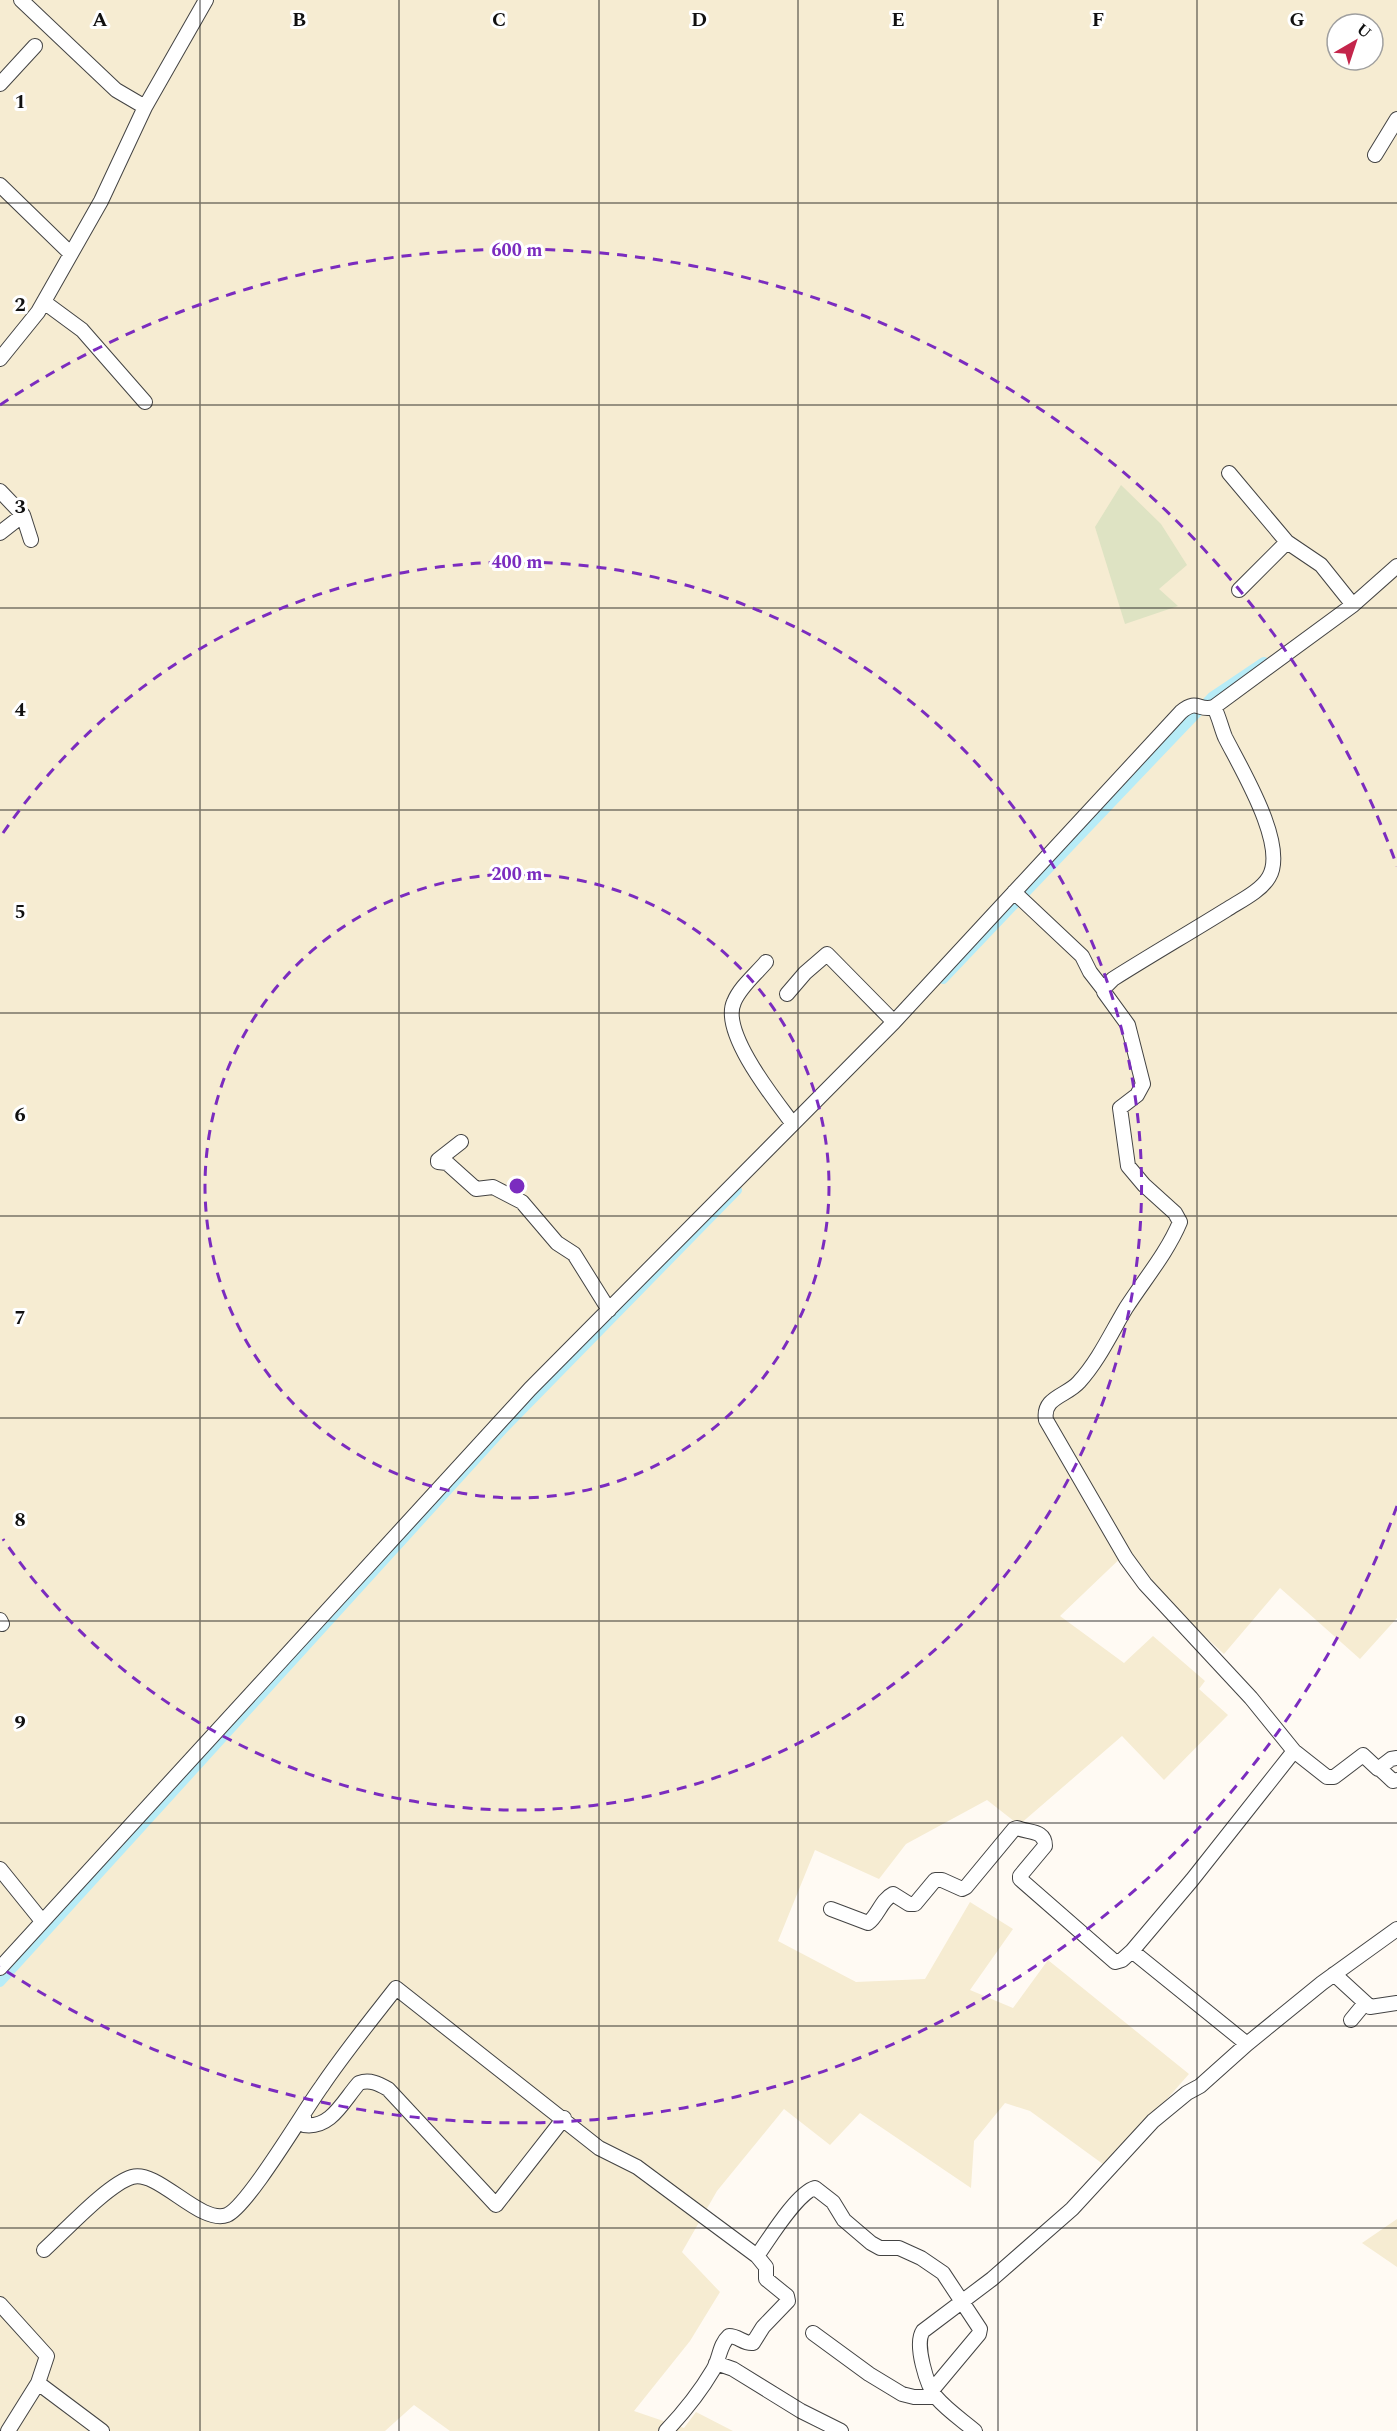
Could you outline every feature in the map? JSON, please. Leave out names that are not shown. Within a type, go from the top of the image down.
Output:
[{"type":"street","points":[[21,0],[116,90],[145,106]]},
{"type":"street","points":[[0,358],[11,348],[44,302],[101,201],[145,106],[206,0]]},
{"type":"street","points":[[0,84],[35,46]]},
{"type":"street","points":[[1375,155],[1397,119]]},
{"type":"street","points":[[0,185],[70,253]]},
{"type":"street","points":[[44,302],[82,330],[145,402]]},
{"type":"street","points":[[1229,473],[1287,542],[1321,565],[1350,601]]},
{"type":"street","points":[[0,491],[23,515],[30,540]]},
{"type":"street","points":[[0,533],[23,515]]},
{"type":"street","points":[[1239,590],[1287,542]]},
{"type":"street","points":[[0,1968],[530,1389],[1019,897],[1181,712],[1189,705],[1205,706],[1397,566]]},
{"type":"street","points":[[1104,990],[1113,979],[1242,900],[1269,878],[1274,855],[1259,804],[1221,728],[1205,706]]},
{"type":"street","points":[[1019,897],[1082,956],[1090,972],[1126,1020],[1143,1084],[1137,1095],[1121,1106],[1119,1111],[1128,1166],[1144,1185],[1175,1213],[1179,1222],[1173,1237],[1127,1307],[1104,1348],[1079,1382],[1046,1406],[1046,1420],[1126,1558],[1145,1584],[1251,1698],[1294,1751],[1327,1777],[1334,1777],[1363,1755],[1393,1781],[1397,1780]]},
{"type":"street","points":[[787,994],[805,973],[827,954],[894,1022]]},
{"type":"street","points":[[766,962],[733,1003],[733,1020],[736,1036],[745,1052],[776,1102],[793,1124]]},
{"type":"street","points":[[460,1142],[438,1162],[447,1163],[476,1189],[493,1187],[522,1202],[557,1244],[574,1254],[609,1310]]},
{"type":"street","points":[[831,1910],[868,1923],[874,1919],[888,1896],[893,1894],[909,1904],[915,1904],[935,1880],[942,1880],[962,1889],[1017,1828],[1037,1832],[1046,1842],[1020,1876],[1020,1880],[1116,1962],[1122,1960],[1192,1880],[1294,1751]]},
{"type":"street","points":[[1380,1769],[1391,1759],[1397,1758]]},
{"type":"street","points":[[0,1869],[42,1922]]},
{"type":"street","points":[[975,2431],[934,2393],[920,2356],[920,2336],[927,2327],[992,2279],[1072,2209],[1153,2121],[1187,2093],[1200,2086],[1247,2044],[1334,1974],[1397,1929]]},
{"type":"street","points":[[1132,1951],[1247,2044]]},
{"type":"street","points":[[1334,1974],[1370,2007],[1376,2008],[1391,2002],[1397,2003]]},
{"type":"street","points":[[45,2250],[112,2189],[133,2176],[150,2179],[203,2211],[227,2215],[239,2205],[396,1988],[600,2148],[637,2167],[757,2256],[766,2267],[766,2279],[787,2296],[788,2301],[763,2327],[753,2343],[746,2343],[729,2336],[724,2340],[716,2363],[690,2405],[666,2431]]},
{"type":"street","points":[[1351,2020],[1365,2003]]},
{"type":"street","points":[[304,2113],[304,2125],[321,2124],[332,2117],[359,2083],[365,2081],[378,2083],[388,2089],[496,2205],[564,2118]]},
{"type":"street","points":[[757,2256],[798,2201],[810,2189],[815,2188],[833,2202],[844,2220],[871,2243],[880,2248],[898,2248],[921,2258],[943,2273],[980,2329],[979,2334],[934,2393],[914,2397],[902,2394],[869,2374],[813,2333]]},
{"type":"street","points":[[0,2304],[47,2355],[38,2383],[8,2431]]},
{"type":"street","points":[[716,2363],[733,2369],[801,2411],[841,2431]]},
{"type":"street","points":[[38,2383],[102,2431]]},
{"type":"shaded area","points":[[0,0],[1397,0],[1397,1618],[1360,1659],[1280,1588],[1224,1654],[1174,1608],[1129,1550],[1060,1616],[1124,1663],[1153,1636],[1205,1681],[1199,1689],[1228,1715],[1164,1780],[1122,1736],[1019,1825],[987,1800],[906,1844],[879,1879],[815,1850],[778,1941],[856,1982],[925,1979],[970,1902],[1013,1929],[970,1990],[1013,2008],[1048,1960],[1189,2074],[1107,2167],[1030,2111],[1005,2103],[974,2141],[971,2188],[860,2113],[830,2145],[784,2109],[717,2191],[682,2252],[720,2292],[690,2341],[634,2411],[684,2428],[696,2412],[733,2431],[450,2431],[414,2405],[385,2431],[0,2431]]},
{"type":"shaded area","points":[[1397,2219],[1397,2267],[1362,2243]]},
{"type":"green space","points":[[1121,485],[1161,524],[1187,565],[1159,589],[1178,606],[1125,624],[1095,527]]},
{"type":"waterway","points":[[943,979],[1212,697],[1264,662]]},
{"type":"waterway","points":[[0,1982],[505,1427],[737,1190]]}]
